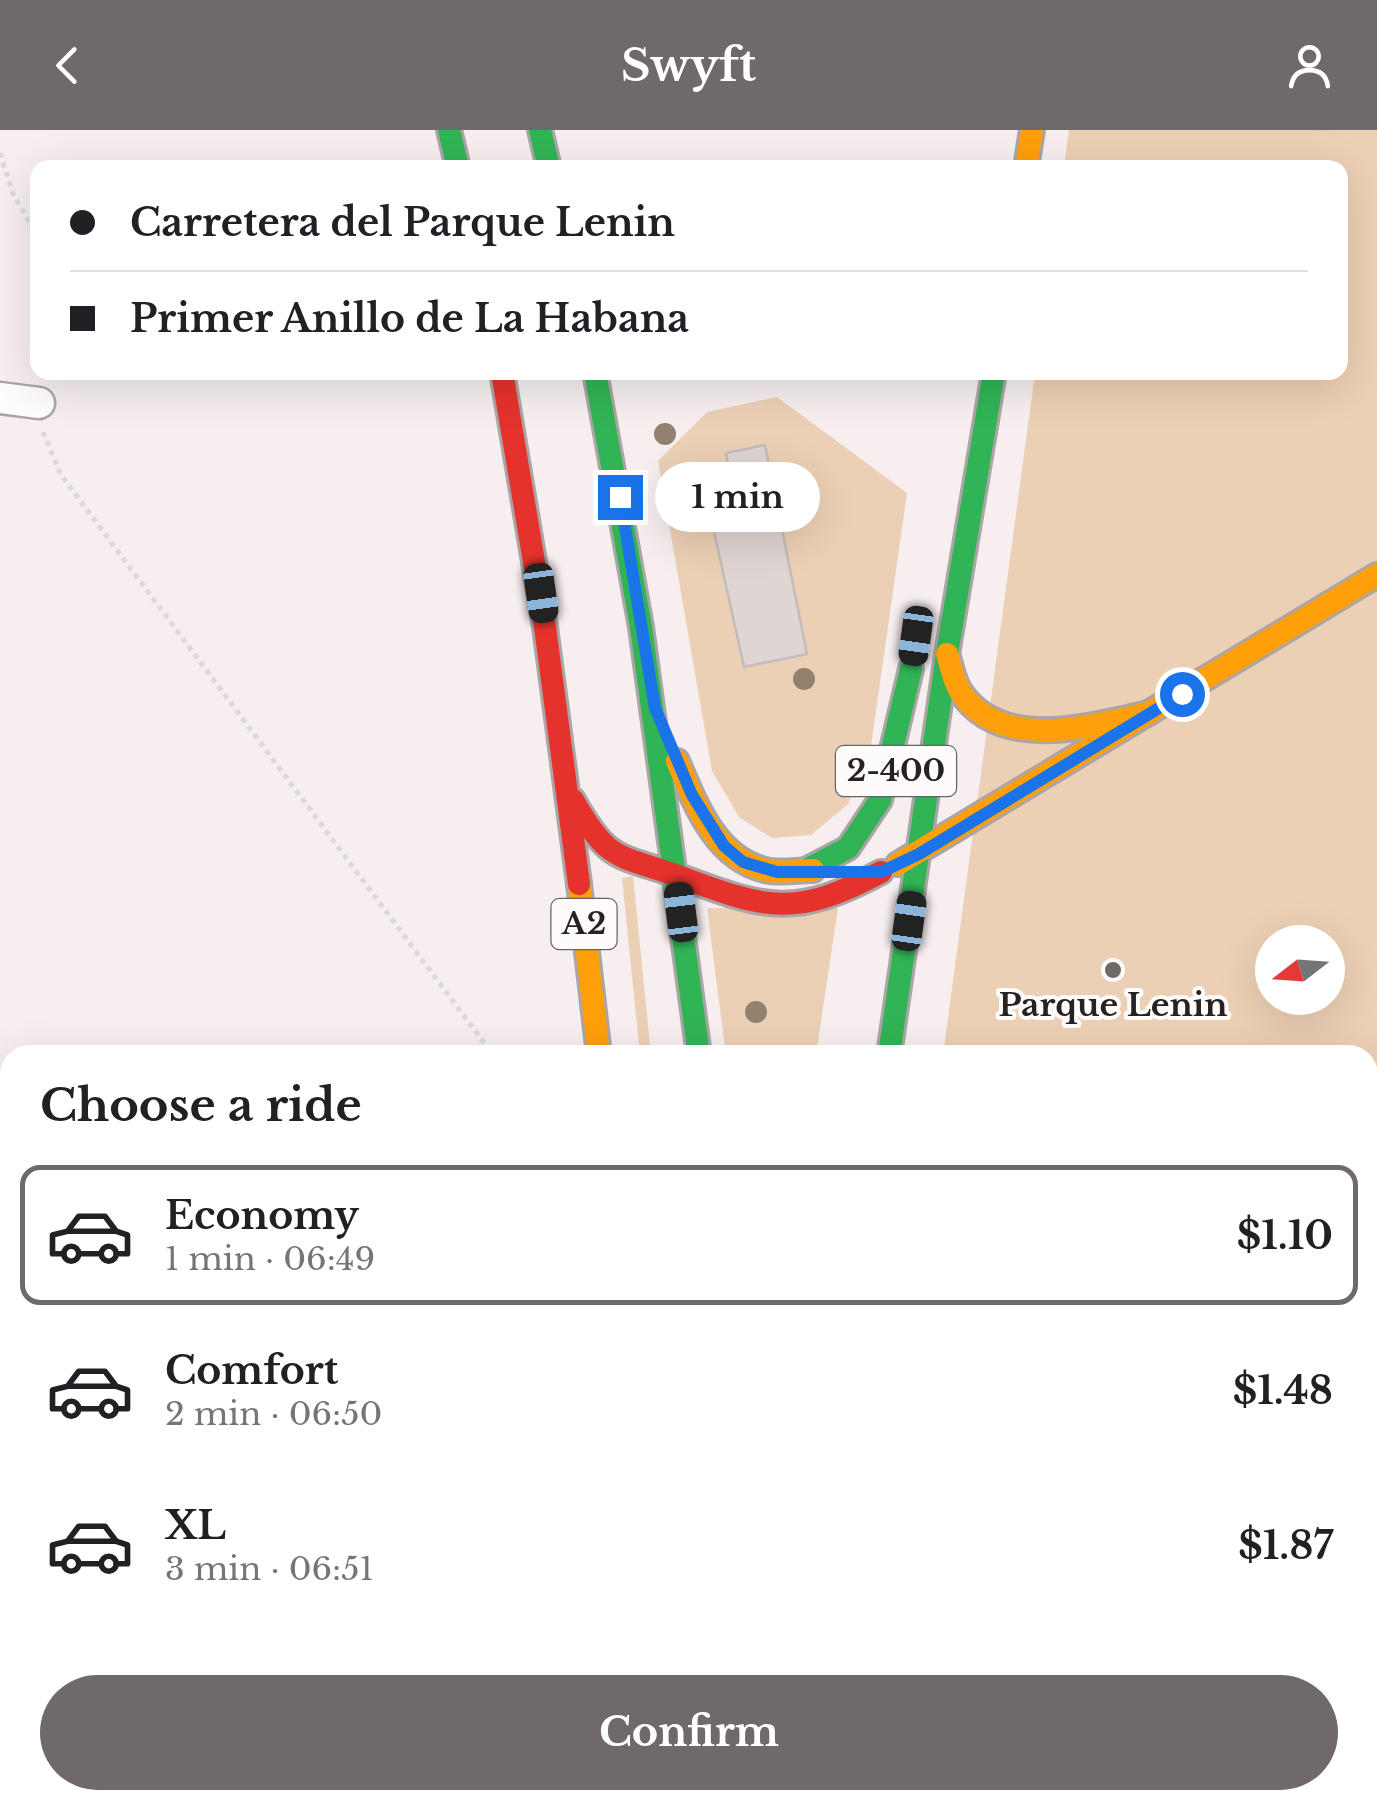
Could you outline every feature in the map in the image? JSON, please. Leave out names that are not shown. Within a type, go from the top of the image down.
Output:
[{"type":"main road","points":[[449,130],[456,160]]},
{"type":"main road","points":[[540,130],[547,160]]},
{"type":"main road","points":[[1027,160],[1032,130]]},
{"type":"main road","name":"A2","points":[[503,380],[536,561],[570,792],[597,1045]]},
{"type":"main road","points":[[597,380],[655,708],[698,1045]]},
{"type":"main road","name":"2-400","points":[[890,1045],[993,380]]},
{"type":"main road","points":[[655,708],[692,795],[724,846],[761,869],[806,870],[883,854],[919,854],[1377,575]]},
{"type":"main road","points":[[948,654],[960,692],[996,722],[1060,730],[1149,713]]},
{"type":"main road","name":"2-400","points":[[806,870],[848,848],[880,800],[913,660],[875,908]]},
{"type":"main road","points":[[570,792],[594,838],[618,862],[676,876],[723,896],[793,905],[836,896],[883,854]]},
{"type":"street","points":[[0,398],[39,403]]},
{"type":"path","points":[[0,153],[13,194],[30,223]]},
{"type":"path","points":[[39,403],[40,424],[62,475],[485,1045]]},
{"type":"shaded area","name":"Parque Lenin","points":[[1069,130],[1377,130],[1377,1045],[944,1045],[1034,380],[1348,380],[1348,160],[1065,160]]},
{"type":"shaded area","points":[[777,397],[907,493],[870,753],[848,804],[811,835],[772,838],[739,817],[712,771],[658,461],[707,412]]},
{"type":"shaded area","points":[[633,876],[650,1045],[639,1045],[622,878]]},
{"type":"shaded area","points":[[707,908],[838,908],[817,1045],[725,1045]]},
{"type":"building","points":[[765,445],[807,654],[744,667],[703,482],[730,477],[726,453]]},
{"type":"traffic: fast","points":[[449,130],[456,160]]},
{"type":"traffic: fast","points":[[540,130],[547,160]]},
{"type":"traffic: fast","points":[[596,380],[641,627],[698,1045]]},
{"type":"traffic: fast","points":[[890,1045],[947,654],[993,380]]},
{"type":"traffic: fast","points":[[806,870],[848,848],[880,800],[911,669]]},
{"type":"traffic: slow","points":[[1027,160],[1032,130]]},
{"type":"traffic: slow","points":[[898,864],[1377,575]]},
{"type":"traffic: slow","points":[[947,654],[960,691],[977,710],[998,722],[1022,729],[1047,730],[1149,713]]},
{"type":"traffic: slow","points":[[677,761],[709,827],[733,854],[765,870],[813,870]]},
{"type":"traffic: slow","points":[[579,884],[598,1045]]},
{"type":"traffic: jam","points":[[503,380],[545,627],[579,884]]},
{"type":"traffic: jam","points":[[573,800],[596,836],[617,854],[759,902],[781,904],[826,897],[881,872]]},
{"type":"place","name":"Parque Lenin","points":[[1113,970]]},
{"type":"route","points":[[620,497],[655,708],[707,824],[743,862],[761,869],[881,872],[919,854],[1182,694]]}]
